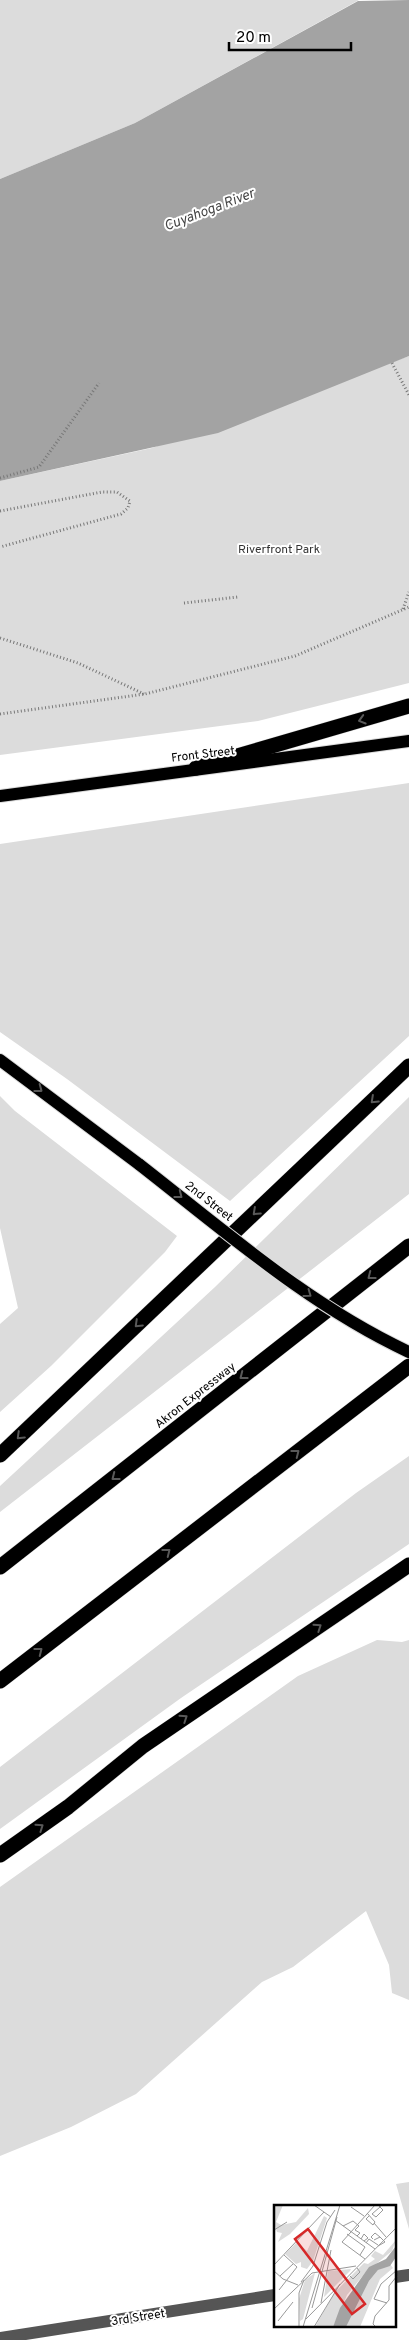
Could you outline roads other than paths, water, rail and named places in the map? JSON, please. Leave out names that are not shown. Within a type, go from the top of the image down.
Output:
[{"type":"highway","points":[[196,768],[409,706]]},
{"type":"highway","points":[[0,1455],[409,1066]]},
{"type":"highway","name":"Akron Expressway","points":[[0,1567],[409,1246]]},
{"type":"highway","points":[[0,1681],[409,1366]]},
{"type":"highway","points":[[0,1855],[68,1807],[143,1746],[409,1565]]},
{"type":"main road","name":"Front Street","points":[[0,796],[196,768],[409,741]]},
{"type":"main road","name":"2nd Street","points":[[0,1060],[311,1297],[385,1341],[409,1352]]},
{"type":"street","points":[[396,2277],[409,2275]]},
{"type":"street","name":"3rd Street","points":[[0,2338],[274,2296]]},
{"type":"water","name":"Cuyahoga River","points":[[409,0],[409,356],[218,433],[0,481],[0,179],[135,123],[358,1]]},
{"type":"park label","name":"Riverfront Park","points":[[279,549]]}]
